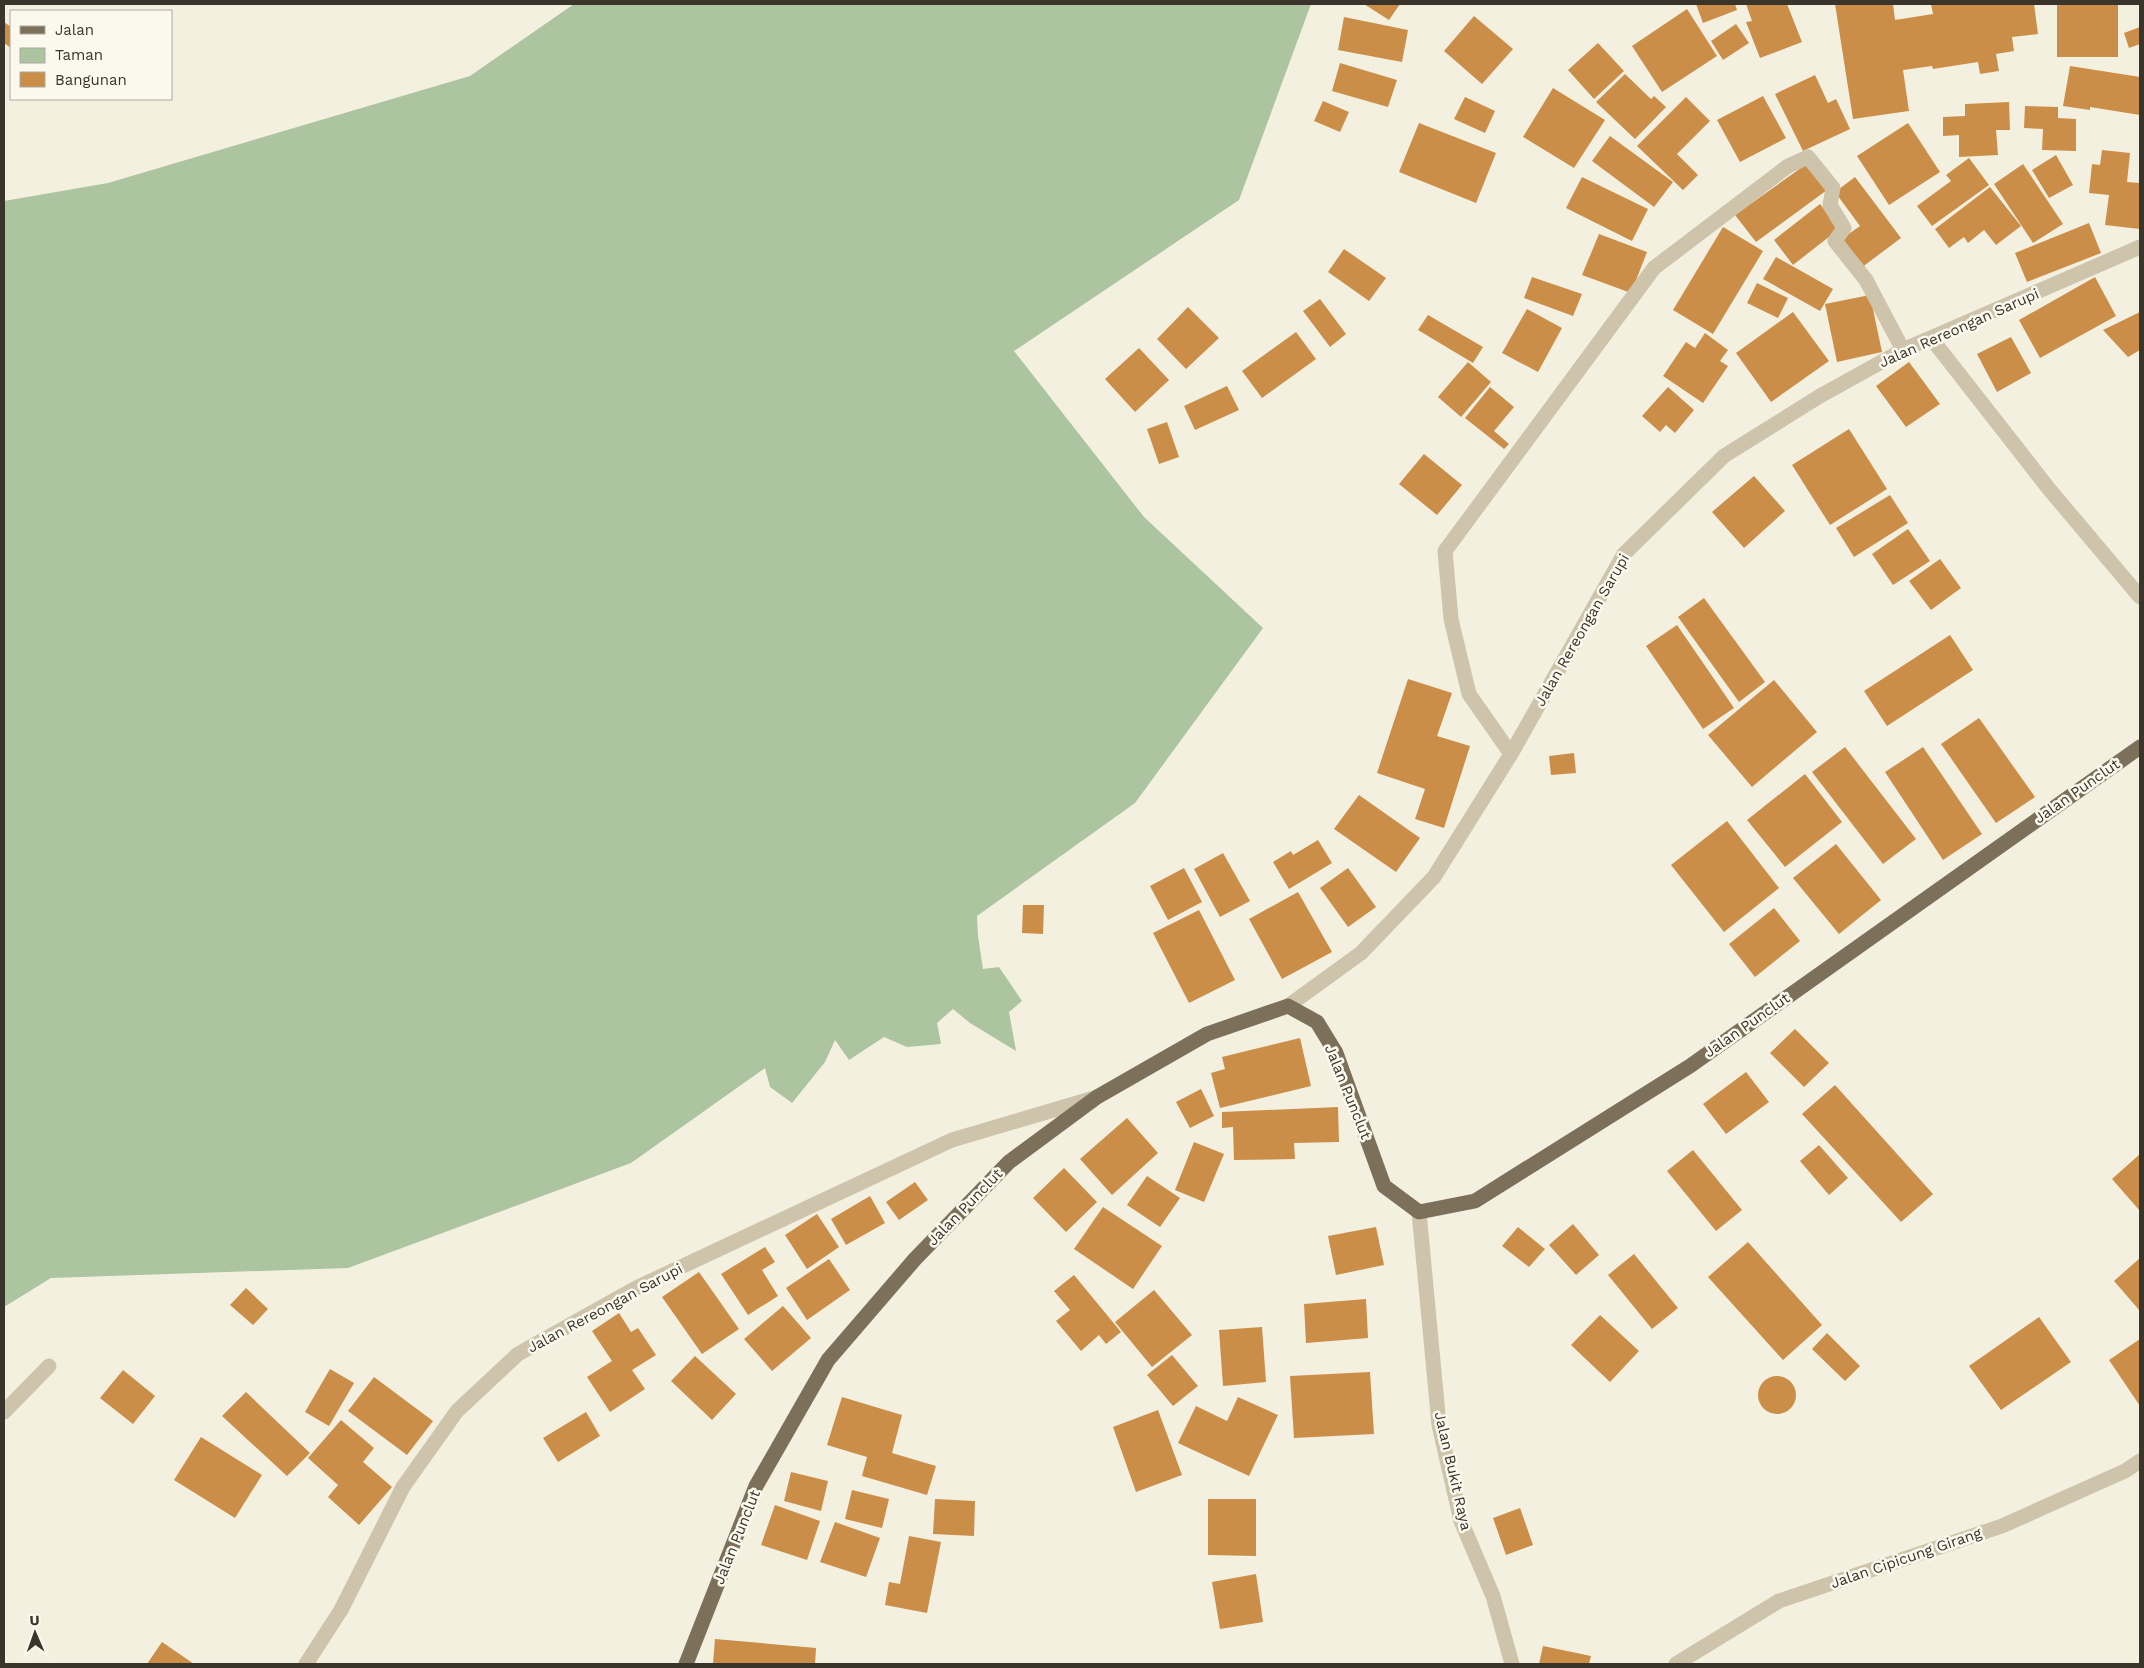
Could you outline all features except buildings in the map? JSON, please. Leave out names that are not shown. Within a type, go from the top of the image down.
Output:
[{"type":"main road","name":"Jalan Punclut","points":[[686,1664],[756,1486],[828,1360],[915,1259],[1009,1162],[1097,1097],[1207,1034],[1288,1006],[1317,1022],[1336,1053],[1384,1186],[1419,1212],[1475,1202],[1690,1066],[2140,746]]},
{"type":"street","points":[[1511,754],[1469,694],[1451,619],[1445,551],[1654,268],[1788,166],[1808,157],[1833,188],[1830,205],[1844,228],[1835,241],[1866,280],[1903,350]]},
{"type":"street","name":"Jalan Rereongan Sarupi","points":[[1288,1006],[1361,953],[1434,877],[1511,754],[1624,554],[1724,456],[1820,396],[1903,350],[2140,247]]},
{"type":"street","points":[[1931,338],[2049,488],[2140,597]]},
{"type":"street","name":"Jalan Rereongan Sarupi","points":[[306,1664],[340,1610],[403,1487],[457,1411],[518,1354],[636,1288],[952,1140],[1097,1097]]},
{"type":"street","name":"Jalan Bukit Raya","points":[[1419,1212],[1439,1425],[1461,1521],[1493,1596],[1512,1664]]},
{"type":"street","points":[[4,1412],[49,1366]]},
{"type":"street","name":"Jalan Cipicung Girang","points":[[1676,1664],[1779,1601],[2002,1526],[2125,1471],[2140,1461]]},
{"type":"green space","points":[[574,4],[1311,4],[1239,200],[1014,351],[1144,517],[1263,628],[1135,803],[977,916],[983,969],[999,967],[1022,1001],[1009,1012],[1016,1051],[970,1023],[953,1009],[937,1023],[941,1044],[907,1047],[884,1037],[849,1060],[835,1040],[825,1062],[792,1103],[770,1087],[765,1068],[631,1163],[348,1268],[51,1278],[4,1307],[4,201],[108,183],[470,76]]}]
